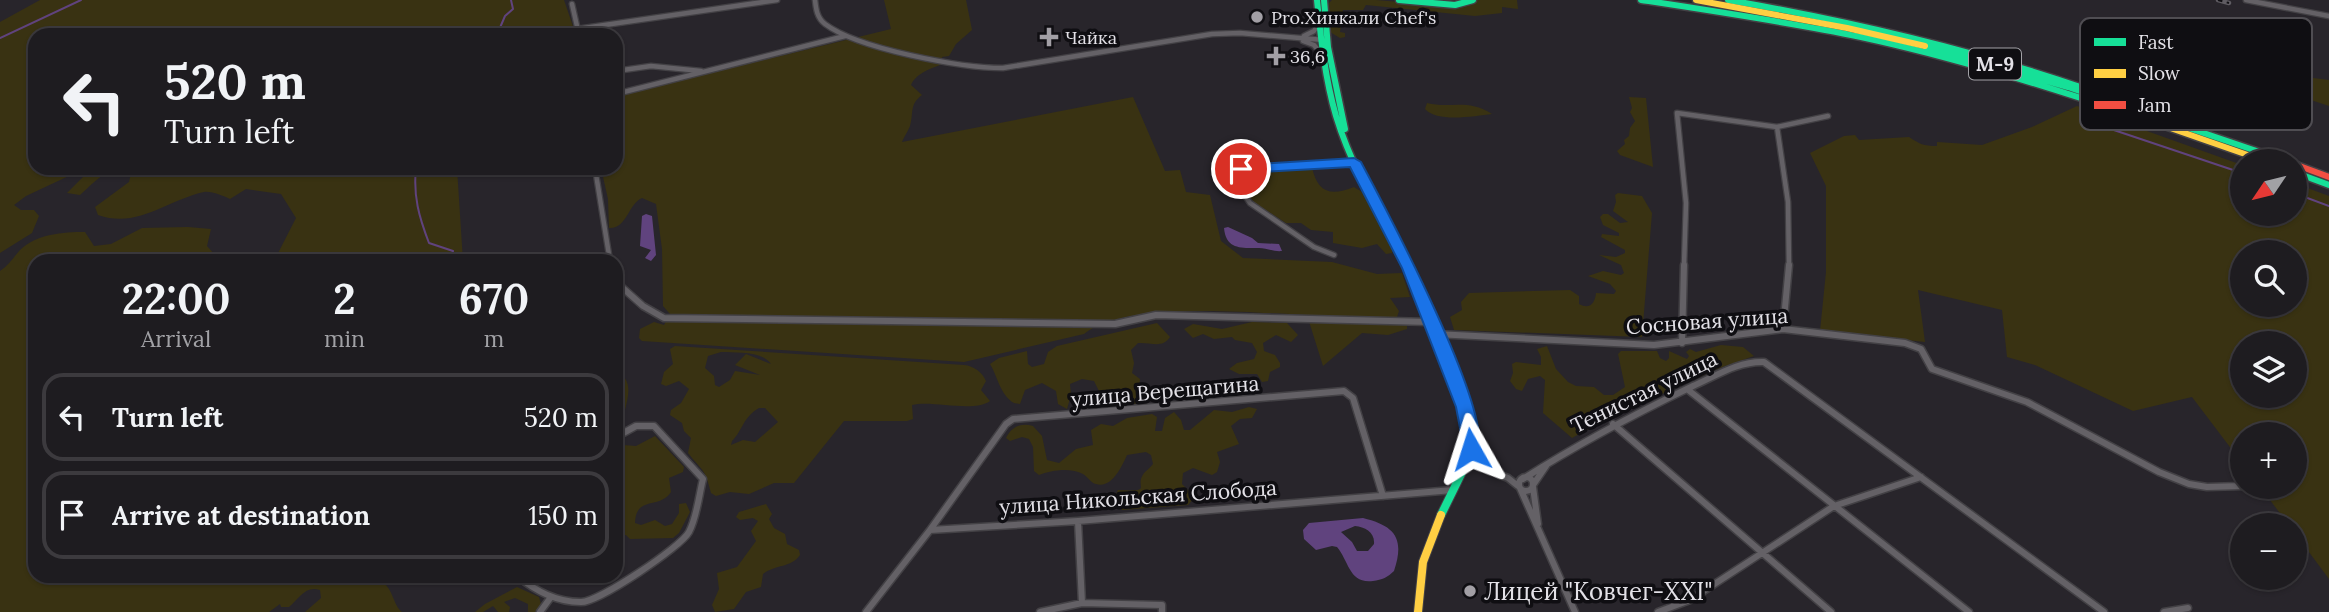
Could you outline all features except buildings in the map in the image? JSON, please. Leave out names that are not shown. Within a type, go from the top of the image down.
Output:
[{"type":"main road","points":[[1399,0],[1460,5],[1473,0]]},
{"type":"main road","name":"М-9","points":[[1642,0],[1797,25],[1925,52],[2080,98]]},
{"type":"main road","name":"М-9","points":[[1696,0],[1815,20],[1929,47],[2080,90]]},
{"type":"main road","points":[[1728,0],[1862,25],[1971,52],[2080,86]]},
{"type":"main road","points":[[1321,2],[1319,22],[1348,144]]},
{"type":"main road","points":[[1321,2],[1323,56],[1329,90],[1354,162],[1370,197],[1401,249],[1469,421],[1471,449],[1425,546],[1419,570],[1418,612]]},
{"type":"main road","name":"М-9","points":[[2174,130],[2230,149]]},
{"type":"main road","name":"М-9","points":[[2200,130],[2253,149]]},
{"type":"main road","points":[[2307,169],[2329,177]]},
{"type":"main road","points":[[2307,177],[2329,185]]},
{"type":"street","points":[[584,28],[778,0]]},
{"type":"street","points":[[815,0],[817,14],[823,23],[845,36],[965,65],[991,68],[1201,35],[1228,33],[1324,40]]},
{"type":"street","points":[[2246,0],[2329,16]]},
{"type":"street","points":[[572,4],[577,28]]},
{"type":"street","points":[[1290,37],[1311,33],[1319,22]]},
{"type":"street","points":[[623,92],[845,36]]},
{"type":"street","points":[[1290,37],[1310,43],[1323,56]]},
{"type":"street","points":[[623,70],[678,66],[704,71]]},
{"type":"street","points":[[1682,343],[1686,203],[1677,113],[1777,127],[1828,116]]},
{"type":"street","points":[[1777,127],[1791,221],[1791,261],[1783,329]]},
{"type":"street","points":[[1334,255],[1314,247],[1250,203],[1243,193],[1239,171],[1354,162]]},
{"type":"street","points":[[596,175],[609,254]]},
{"type":"street","points":[[623,288],[643,306],[664,318],[1105,324],[1156,314],[1430,322]]},
{"type":"street","name":"Сосновая улица","points":[[1435,334],[1654,345],[1783,329],[1915,345],[1924,354],[1932,369],[2027,402],[2159,472],[2189,484],[2230,486]]},
{"type":"street","name":"Тенистая улица","points":[[1520,483],[1550,461],[1613,424],[1687,389],[1756,361],[1764,362],[1921,477]]},
{"type":"street","points":[[1687,389],[1969,612]]},
{"type":"street","name":"улица Верещагина","points":[[930,530],[1006,424],[1013,419],[1344,391],[1353,398],[1383,496]]},
{"type":"street","points":[[1613,424],[1831,612]]},
{"type":"street","points":[[623,433],[636,426],[654,426],[699,472],[704,483],[691,529],[679,544],[623,580]]},
{"type":"street","name":"Тенистая улица","points":[[1533,486],[1550,461]]},
{"type":"street","points":[[1466,462],[1520,483],[1530,480],[1539,534]]},
{"type":"street","points":[[1658,612],[1690,600],[1834,506],[1921,477],[2104,612]]},
{"type":"street","points":[[1520,483],[1539,534],[1575,612]]},
{"type":"street","name":"улица Никольская Слобода","points":[[930,530],[1453,491]]},
{"type":"street","points":[[1078,521],[1082,603]]},
{"type":"street","points":[[866,612],[930,530]]},
{"type":"street","points":[[526,583],[551,597],[576,602],[595,598],[618,583]]},
{"type":"street","points":[[540,612],[551,597]]},
{"type":"street","points":[[1040,612],[1082,603],[1161,605],[1162,612]]},
{"type":"street","points":[[2164,612],[2188,608]]},
{"type":"shaded area","points":[[40,0],[564,0],[574,28],[28,28],[28,175],[71,175],[26,196],[14,205],[21,210],[34,210],[39,216],[32,233],[0,253],[0,22]]},
{"type":"shaded area","points":[[884,0],[966,0],[972,30],[956,44],[949,56],[942,57],[943,64],[925,71],[913,81],[911,85],[922,95],[914,106],[910,126],[902,142],[1133,97],[1165,171],[1180,170],[1186,192],[1210,195],[1221,241],[1243,258],[1332,262],[1377,274],[1402,273],[1410,297],[1390,298],[1399,311],[1395,323],[1407,324],[1407,329],[1388,335],[1362,333],[1323,366],[1307,315],[1224,311],[1129,316],[1103,323],[1084,334],[964,362],[642,341],[639,338],[640,329],[654,322],[664,325],[670,314],[663,306],[662,249],[656,204],[642,198],[633,205],[620,225],[609,228],[608,199],[603,175],[623,175],[623,94],[891,29]]},
{"type":"shaded area","points":[[1332,0],[1376,0],[1459,7],[1478,0],[1517,0],[1518,9],[1502,7],[1502,13],[1475,16],[1366,5],[1363,10],[1343,10],[1340,32],[1345,33],[1345,37],[1340,38],[1330,32],[1329,3]]},
{"type":"shaded area","points":[[2312,78],[2329,80],[2329,106],[2312,100]]},
{"type":"shaded area","points":[[1629,97],[1646,98],[1653,167],[1620,155],[1617,151],[1625,144],[1624,140],[1629,136],[1635,121],[1630,112],[1632,108]]},
{"type":"shaded area","points":[[1427,103],[1475,106],[1492,114],[1457,118],[1438,116],[1425,109]]},
{"type":"shaded area","points":[[2077,106],[2080,107],[2080,130],[2144,130],[2230,161],[2230,226],[2307,226],[2307,188],[2329,196],[2329,579],[2307,549],[2307,513],[2280,513],[2269,499],[2307,499],[2307,422],[2230,422],[2230,447],[2192,397],[2133,411],[2035,365],[2007,357],[2002,310],[1918,290],[1925,342],[1820,331],[1826,272],[1826,186],[1810,153],[1844,136],[1855,135],[1859,140],[1909,137],[1932,146],[1937,146],[1937,142],[1982,145],[2032,127]]},
{"type":"shaded area","points":[[1312,167],[1317,182],[1326,190],[1338,192],[1354,187],[1362,192],[1393,247],[1392,253],[1386,254],[1377,244],[1362,248],[1333,243],[1333,232],[1311,230],[1301,223],[1286,223],[1247,195],[1243,171]]},
{"type":"shaded area","points":[[76,175],[104,175],[80,195],[67,193],[83,177]]},
{"type":"shaded area","points":[[131,175],[457,175],[463,254],[278,254],[296,218],[281,194],[246,189],[230,199],[204,192],[139,216],[113,218],[98,215],[95,207],[129,182]]},
{"type":"shaded area","points":[[1618,193],[1642,196],[1652,213],[1642,337],[1454,330],[1450,317],[1462,310],[1461,302],[1469,293],[1570,290],[1579,296],[1579,304],[1586,306],[1593,302],[1596,293],[1614,294],[1616,291],[1610,284],[1588,276],[1603,271],[1621,275],[1624,273],[1621,265],[1599,255],[1616,257],[1625,253],[1625,250],[1601,237],[1602,234],[1619,236],[1619,233],[1603,225],[1600,217],[1603,214],[1608,214],[1620,223],[1628,222],[1613,211],[1615,195]]},
{"type":"shaded area","points":[[642,216],[652,216],[656,255],[651,261],[645,258],[651,250],[640,246]]},
{"type":"shaded area","points":[[1228,227],[1258,243],[1279,244],[1282,251],[1231,244],[1225,235],[1224,228]]},
{"type":"shaded area","points":[[142,228],[211,229],[207,246],[214,254],[28,254],[28,583],[383,583],[402,612],[305,612],[321,598],[320,590],[310,589],[289,607],[281,607],[280,604],[269,612],[0,612],[0,271],[26,245],[50,235],[85,232],[94,246],[111,244]]},
{"type":"shaded area","points":[[1252,322],[1287,323],[1298,335],[1291,342],[1276,335],[1263,343],[1264,351],[1275,355],[1280,363],[1280,367],[1270,372],[1268,381],[1262,382],[1257,374],[1239,374],[1229,369],[1237,363],[1254,359],[1257,352],[1252,343],[1232,337],[1214,339],[1203,334],[1193,338],[1184,329],[1193,324],[1222,329]]},
{"type":"shaded area","points":[[1157,323],[1170,337],[1167,341],[1160,344],[1138,343],[1131,350],[1134,363],[1132,373],[1140,379],[1139,389],[1148,394],[1148,403],[1113,405],[1109,393],[1099,391],[1094,381],[1082,379],[1070,384],[1071,395],[1067,409],[1058,404],[1056,391],[1042,383],[1025,390],[1020,404],[1014,403],[1002,391],[990,364],[999,358],[1027,351],[1028,364],[1032,367],[1044,364],[1048,352],[1057,346]]},
{"type":"shaded area","points":[[1721,345],[1743,347],[1754,356],[1717,369],[1607,419],[1572,438],[1543,413],[1545,380],[1540,376],[1528,379],[1522,391],[1516,389],[1510,381],[1512,364],[1516,362],[1541,365],[1537,349],[1547,346],[1556,369],[1568,382],[1576,386],[1594,387],[1604,395],[1613,395],[1625,387],[1618,354],[1621,351],[1657,351],[1660,358],[1666,361],[1669,351],[1687,359],[1689,356],[1686,352],[1690,349],[1696,352]]},
{"type":"shaded area","points":[[675,346],[964,365],[974,368],[982,375],[986,381],[981,390],[990,401],[974,406],[912,405],[913,419],[907,421],[844,421],[794,483],[774,483],[749,494],[730,492],[716,496],[711,493],[703,471],[688,453],[691,438],[684,431],[682,423],[670,415],[671,410],[681,403],[689,389],[679,381],[666,386],[661,384],[664,372],[673,364],[670,349]],"holes":[[[721,352],[755,354],[771,364],[746,354],[735,365],[760,375],[735,371],[730,380],[719,387],[715,385],[714,376],[705,368],[708,356]],[[759,408],[765,408],[778,422],[755,442],[743,440],[731,445],[746,419]]]},
{"type":"shaded area","points":[[623,376],[627,382],[628,396],[623,421]]},
{"type":"shaded area","points":[[1249,407],[1257,409],[1252,418],[1240,419],[1231,426],[1239,444],[1217,452],[1220,462],[1217,472],[1212,475],[1193,468],[1183,473],[1182,484],[1195,497],[1188,505],[1122,510],[1116,494],[1118,490],[1140,489],[1142,477],[1153,464],[1151,455],[1146,452],[1127,455],[1116,476],[1102,485],[1094,483],[1083,474],[1067,470],[1039,475],[1034,471],[1033,447],[1029,439],[1022,437],[1010,441],[1006,438],[1017,426],[1033,426],[1042,436],[1047,460],[1059,463],[1076,449],[1093,445],[1091,430],[1101,424],[1113,426],[1127,418],[1152,414],[1157,417],[1155,431],[1162,431],[1165,418],[1174,412],[1181,420],[1184,430],[1190,430],[1214,410],[1232,412]]},
{"type":"shaded area","points":[[655,436],[684,467],[683,472],[669,478],[671,492],[666,497],[644,506],[636,514],[635,523],[641,525],[655,520],[665,526],[672,524],[679,513],[679,504],[686,503],[690,512],[679,533],[673,538],[630,539],[623,535],[623,445],[636,446]]},
{"type":"shaded area","points":[[766,504],[772,514],[769,519],[774,528],[785,534],[787,544],[799,550],[800,555],[792,562],[763,574],[761,587],[746,592],[734,609],[715,612],[712,605],[719,589],[717,573],[737,567],[756,541],[751,531],[758,521],[753,518],[740,520],[736,517],[739,512]]},
{"type":"shaded area","points":[[1363,518],[1383,525],[1395,535],[1397,542],[1394,571],[1379,580],[1359,579],[1350,570],[1337,547],[1316,550],[1304,539],[1303,530],[1309,523]],"holes":[[[1355,526],[1366,529],[1373,536],[1374,544],[1368,551],[1357,551],[1341,532]]]},
{"type":"shaded area","points":[[517,587],[539,597],[541,604],[535,612],[528,612],[528,604],[515,598],[504,602],[510,607],[509,612],[498,612],[493,606],[483,612],[475,612],[485,604]]},
{"type":"waterway","points":[[0,38],[81,0]]},
{"type":"waterway","points":[[500,28],[505,16],[513,9],[511,0]]},
{"type":"waterway","points":[[2114,130],[2230,169]]},
{"type":"waterway","points":[[416,175],[418,206],[429,243],[453,251],[452,254]]},
{"type":"waterway","points":[[2307,198],[2329,206]]},
{"type":"railway","points":[[2218,0],[2229,3]]},
{"type":"traffic: fast","points":[[1317,0],[1325,72],[1337,119],[1362,181],[1409,268],[1465,407],[1471,435],[1467,462],[1441,515]]},
{"type":"traffic: fast","points":[[1324,0],[1328,47],[1345,129]]},
{"type":"traffic: fast","points":[[1399,0],[1455,5],[1473,0]]},
{"type":"traffic: fast","points":[[1641,0],[1800,25],[1863,38],[1955,60],[2080,97]]},
{"type":"traffic: fast","points":[[1728,0],[1832,19],[1934,42],[2080,86]]},
{"type":"traffic: fast","points":[[1925,46],[2080,91]]},
{"type":"traffic: fast","points":[[2195,130],[2251,149]]},
{"type":"traffic: fast","points":[[2307,177],[2329,185]]},
{"type":"traffic: slow","points":[[1696,0],[1847,28],[1925,46]]},
{"type":"traffic: slow","points":[[2176,130],[2231,149]]},
{"type":"traffic: slow","points":[[1418,612],[1423,562],[1441,515]]},
{"type":"traffic: jam","points":[[2307,169],[2329,177]]},
{"type":"place","name":"Pro.Хинкали Chef's","points":[[1257,17]]},
{"type":"place","name":"Чайка","points":[[1049,37]]},
{"type":"place","name":"36,6","points":[[1276,56]]},
{"type":"place","name":"Лицей \"Ковчег-XXI\"","points":[[1470,591]]},
{"type":"route","points":[[1241,169],[1354,162],[1409,268],[1465,407],[1471,449]]}]
